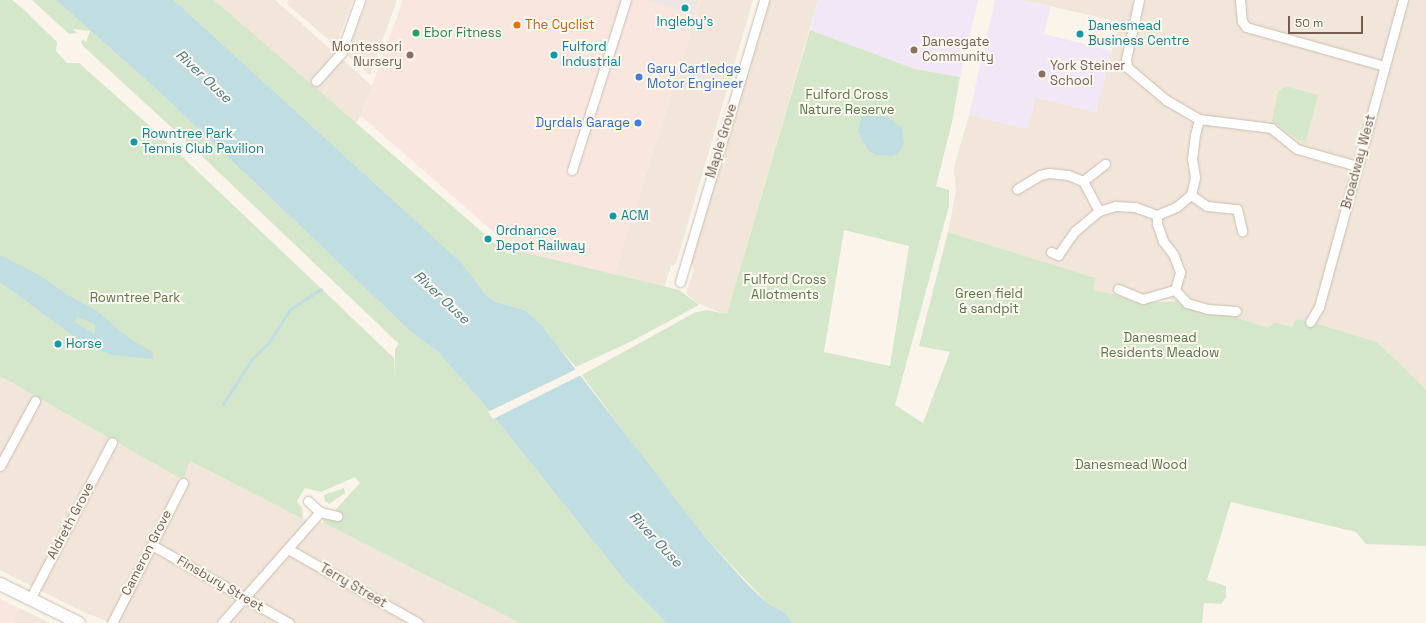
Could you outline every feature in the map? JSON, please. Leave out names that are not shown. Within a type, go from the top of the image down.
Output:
[{"type":"street","points":[[316,81],[340,53],[360,0]]},
{"type":"street","points":[[572,170],[626,0]]},
{"type":"street","name":"Maple Grove","points":[[680,282],[764,0]]},
{"type":"street","points":[[1139,0],[1126,59],[1127,67],[1166,100],[1199,119],[1271,128],[1297,149],[1357,166]]},
{"type":"street","points":[[1240,0],[1242,21],[1246,27],[1385,66]]},
{"type":"street","name":"Broadway West","points":[[1310,322],[1318,308],[1403,0]]},
{"type":"street","points":[[1051,252],[1058,254],[1075,231],[1099,211],[1115,206],[1135,207],[1157,214],[1176,207],[1191,195],[1195,177],[1192,159],[1199,119]]},
{"type":"street","points":[[1082,182],[1105,164]]},
{"type":"street","points":[[1017,190],[1040,175],[1049,173],[1068,175],[1082,182],[1099,211]]},
{"type":"street","points":[[1191,195],[1207,206],[1240,207],[1242,232]]},
{"type":"street","points":[[1157,214],[1157,224],[1163,241],[1173,254],[1180,272],[1175,290]]},
{"type":"street","points":[[1118,289],[1143,298],[1175,290]]},
{"type":"street","points":[[1175,290],[1187,303],[1208,309],[1236,310]]},
{"type":"street","points":[[0,466],[35,401]]},
{"type":"street","name":"Aldreth Grove","points":[[30,599],[112,442]]},
{"type":"street","name":"Cameron Grove","points":[[112,623],[183,483]]},
{"type":"street","points":[[308,501],[320,512],[338,516]]},
{"type":"street","points":[[222,623],[320,512]]},
{"type":"street","name":"Finsbury Street","points":[[152,545],[288,623]]},
{"type":"street","name":"Terry Street","points":[[288,549],[418,623]]},
{"type":"street","points":[[0,584],[79,623]]},
{"type":"shaded area","points":[[214,0],[275,0],[337,55],[310,84]]},
{"type":"shaded area","points":[[288,0],[353,0],[336,46],[287,4]]},
{"type":"shaded area","points":[[367,0],[397,0],[370,75],[347,55]]},
{"type":"shaded area","points":[[403,0],[701,0],[614,275],[514,250],[361,116]]},
{"type":"shaded area","name":"Ingleby’s","points":[[648,0],[699,0],[694,15]]},
{"type":"shaded area","points":[[701,0],[753,0],[676,264],[671,266],[664,288],[614,275]]},
{"type":"shaded area","points":[[769,0],[818,0],[727,315],[697,303],[686,293],[694,270],[691,263]]},
{"type":"shaded area","name":"Danesgate Community","points":[[818,0],[978,0],[960,77],[915,69],[810,30]]},
{"type":"shaded area","name":"York Steiner School","points":[[995,0],[1023,0],[1051,7],[1044,34],[1112,51],[1096,112],[1036,97],[1027,129],[969,115]]},
{"type":"shaded area","points":[[1023,0],[1426,0],[1426,389],[1377,342],[1296,319],[1292,327],[1275,322],[1268,328],[1218,311],[1201,312],[1170,299],[1138,303],[1113,294],[1093,290],[1096,278],[948,232],[956,191],[954,168],[969,115],[1027,129],[1036,97],[1096,112],[1119,22]]},
{"type":"shaded area","points":[[340,57],[372,86],[361,116],[356,123],[313,87]]},
{"type":"shaded area","points":[[0,376],[183,480],[190,461],[303,519],[324,523],[520,623],[112,623],[81,611],[0,570]]},
{"type":"shaded area","points":[[0,599],[19,608],[13,623],[0,623]]},
{"type":"shaded area","points":[[19,608],[42,619],[50,623],[13,623]]},
{"type":"green space","name":"Rowntree Park","points":[[0,0],[12,0],[22,8],[57,42],[56,51],[67,63],[79,63],[152,128],[328,295],[394,358],[395,376],[395,349],[399,344],[184,139],[83,46],[81,42],[83,39],[86,42],[90,31],[73,29],[77,33],[69,34],[32,0],[56,0],[166,98],[410,331],[437,351],[487,408],[626,582],[667,623],[520,623],[324,523],[323,519],[328,518],[360,483],[355,477],[321,492],[305,488],[297,501],[302,508],[303,519],[190,461],[183,480],[0,376]]},
{"type":"green space","points":[[174,0],[214,0],[509,254],[514,250],[679,290],[699,305],[634,340],[576,367],[525,310],[496,302],[485,294],[462,263]]},
{"type":"green space","points":[[810,30],[915,69],[960,77],[952,122],[936,186],[949,190],[949,206],[895,405],[923,423],[950,352],[919,346],[948,232],[1096,278],[1093,290],[1113,294],[1138,303],[1178,301],[1184,307],[1201,312],[1218,311],[1268,328],[1275,322],[1292,327],[1296,319],[1310,322],[1377,342],[1426,389],[1426,546],[1366,544],[1356,532],[1231,502],[1207,580],[1226,586],[1226,597],[1221,604],[1204,603],[1202,623],[793,623],[784,612],[767,603],[705,537],[644,460],[582,375],[694,313],[706,310],[727,314]],"holes":[[[844,230],[909,246],[890,366],[824,352]]]},
{"type":"green space","points":[[1285,86],[1318,95],[1306,141],[1298,140],[1272,121],[1278,92]]},
{"type":"green space","points":[[344,488],[345,493],[329,504],[325,501],[324,495]]},
{"type":"water","name":"River Ouse","points":[[56,0],[174,0],[462,263],[485,294],[496,302],[525,310],[542,326],[705,537],[748,585],[767,603],[784,612],[793,623],[667,623],[626,582],[487,408],[437,351],[410,331],[166,98]]},
{"type":"water","points":[[873,113],[886,115],[902,128],[904,144],[900,151],[893,156],[876,155],[869,151],[862,140],[858,131],[861,117]]},
{"type":"water","points":[[0,255],[39,275],[68,295],[97,311],[130,339],[152,352],[153,359],[111,355],[80,341],[0,282]],"holes":[[[77,317],[95,324],[95,334],[75,322]]]},
{"type":"pier","points":[[579,368],[583,374],[493,419],[488,412]]},
{"type":"waterway","points":[[223,404],[252,359],[270,341],[289,310],[321,289]]},
{"type":"place","name":"Ingleby’s","points":[[685,8]]},
{"type":"place","name":"The Cyclist","points":[[517,25]]},
{"type":"place","name":"Ebor Fitness","points":[[416,33]]},
{"type":"place","name":"Danesmead Business Centre","points":[[1080,34]]},
{"type":"place","name":"Danesgate Community","points":[[914,50]]},
{"type":"place","name":"Montessori Nursery","points":[[410,55]]},
{"type":"place","name":"Fulford Industrial","points":[[554,55]]},
{"type":"place","name":"York Steiner School","points":[[1042,74]]},
{"type":"place","name":"Gary Cartledge Motor Engineer","points":[[639,77]]},
{"type":"place","name":"Dyrdals Garage","points":[[638,123]]},
{"type":"place","name":"Rowntree Park Tennis Club Pavilion","points":[[134,142]]},
{"type":"place","name":"ACM","points":[[613,216]]},
{"type":"place","name":"Ordnance Depot Railway","points":[[488,239]]},
{"type":"place","name":"Horse","points":[[58,344]]},
{"type":"park label","name":"Fulford Cross Nature Reserve","points":[[847,104]]},
{"type":"park label","name":"Fulford Cross Allotments","points":[[785,288]]},
{"type":"park label","name":"Green field & sandpit","points":[[989,302]]},
{"type":"park label","name":"Danesmead Residents Meadow","points":[[1160,346]]},
{"type":"park label","name":"Danesmead Wood","points":[[1131,465]]}]
